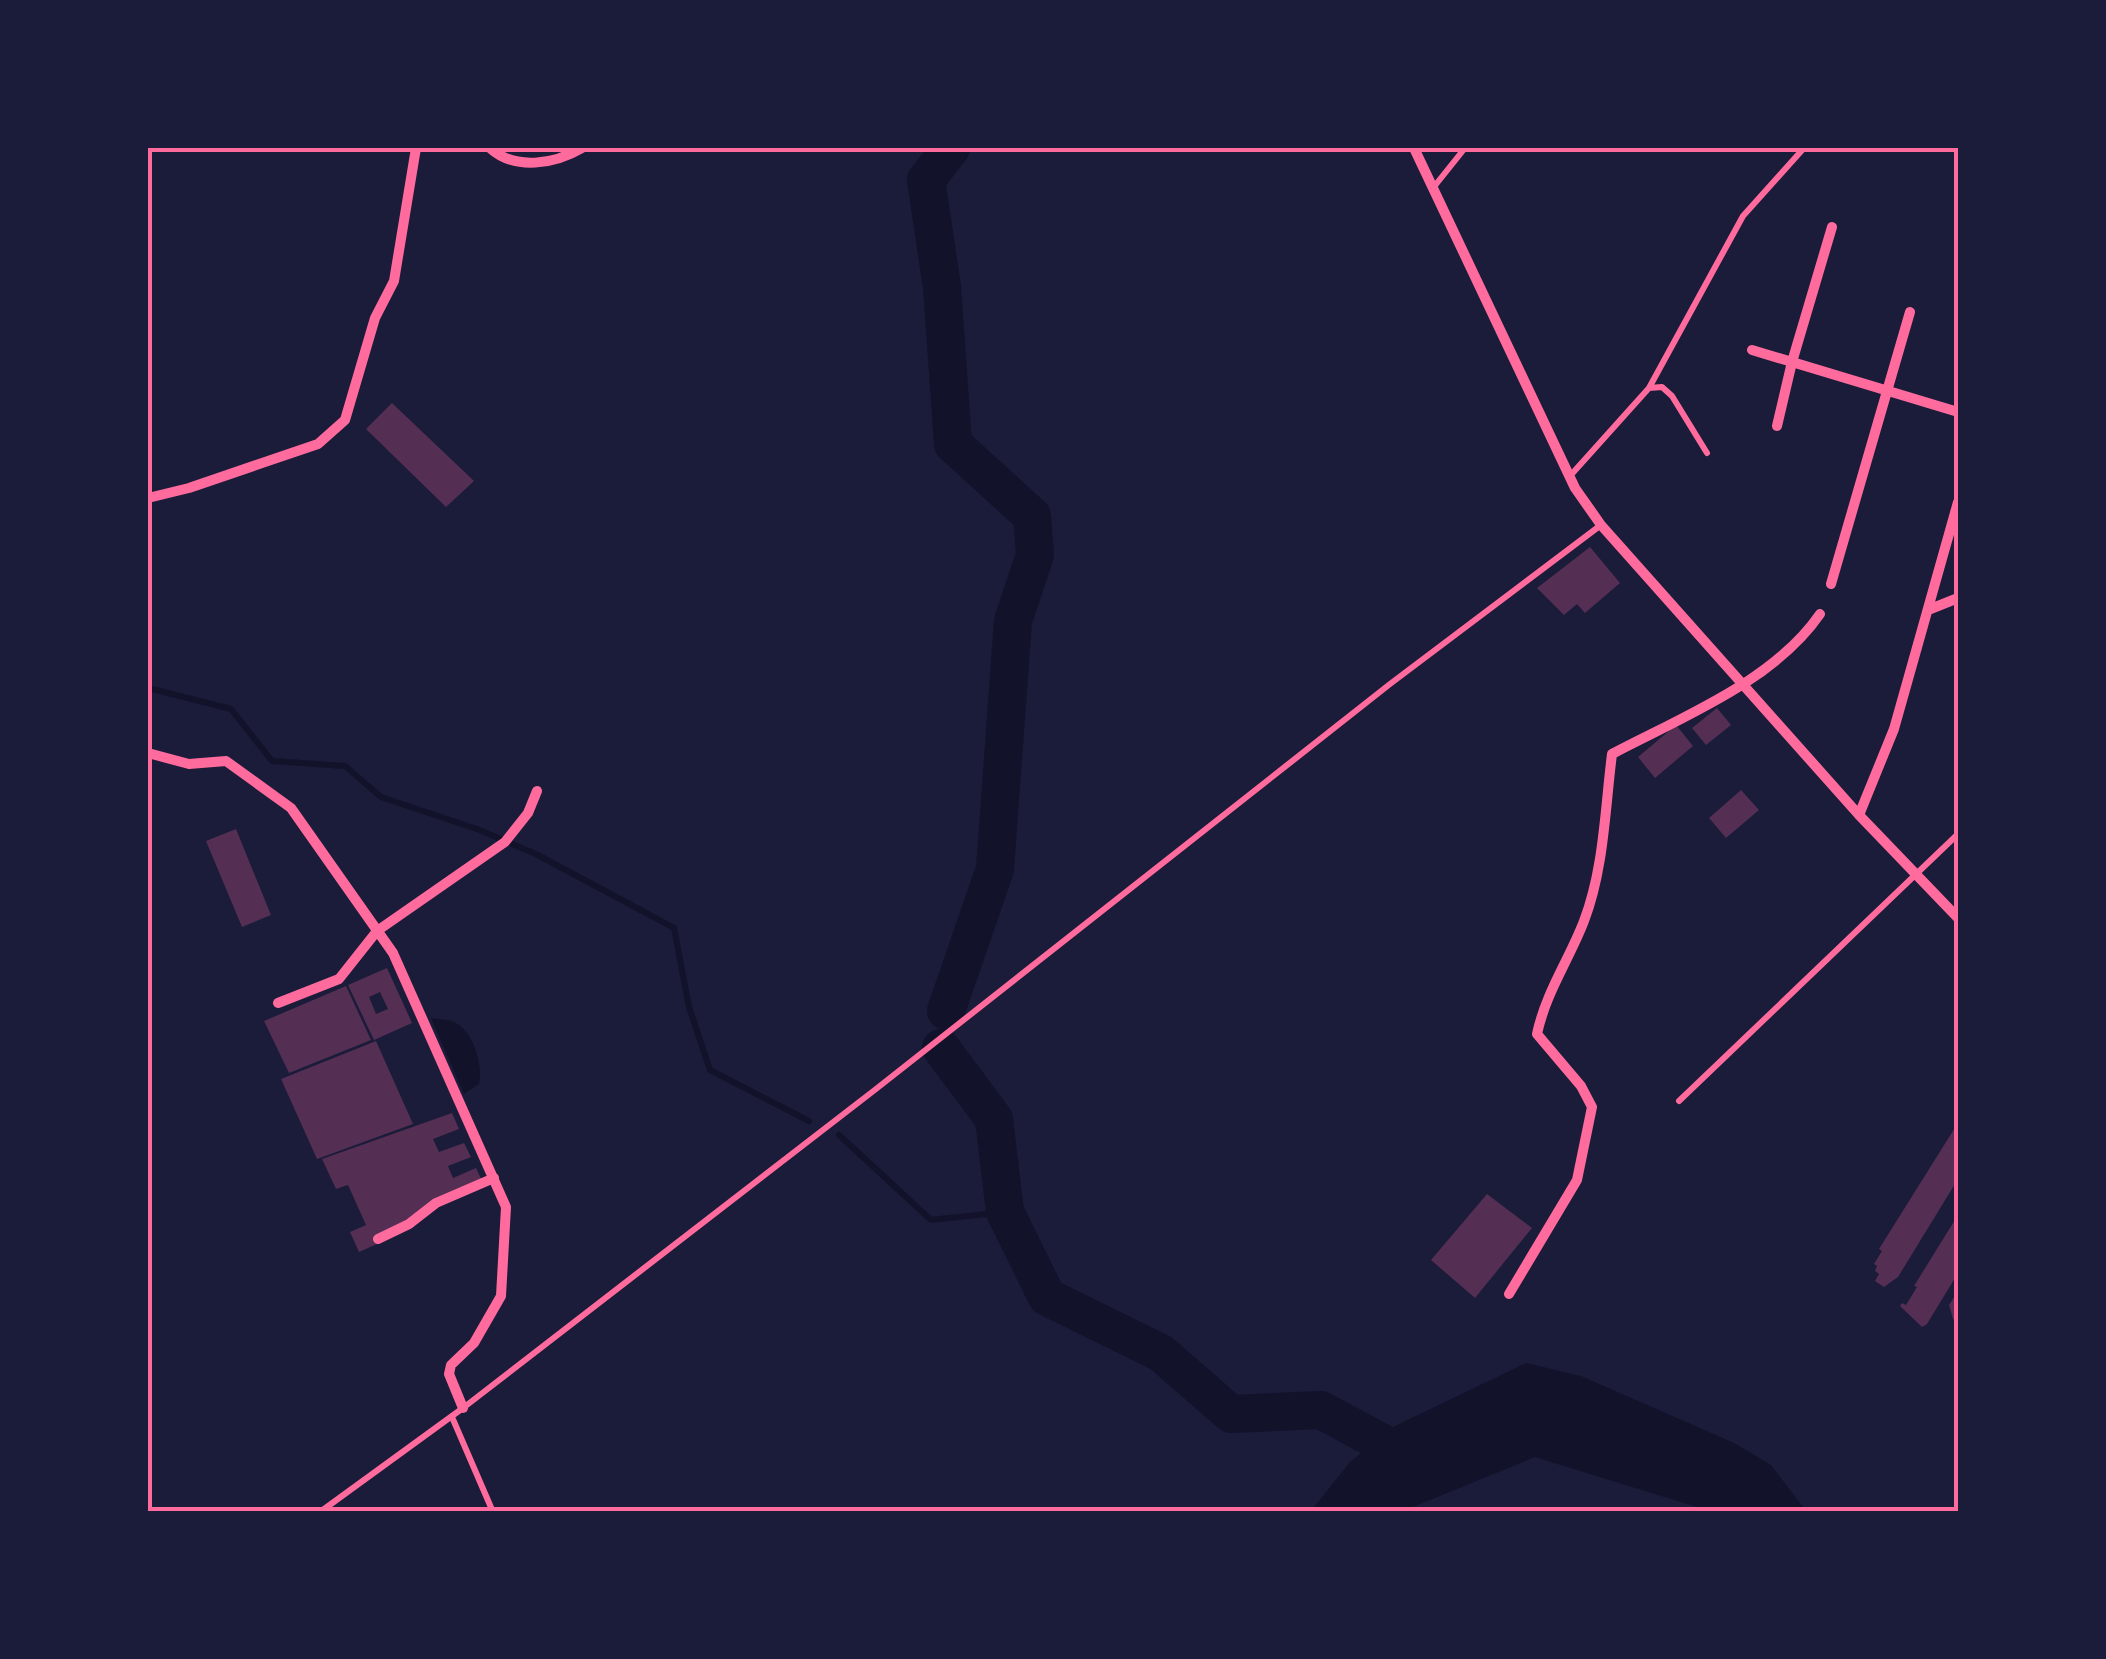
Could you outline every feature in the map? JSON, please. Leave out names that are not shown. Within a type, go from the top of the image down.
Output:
[{"type":"street","points":[[148,498],[318,444],[345,420],[374,318],[394,281],[416,148]]},
{"type":"street","points":[[490,148],[522,161],[544,164],[582,148]]},
{"type":"street","points":[[1414,148],[1570,476],[1601,525],[1859,816],[1958,918]]},
{"type":"street","points":[[1777,426],[1832,227]]},
{"type":"street","points":[[1831,584],[1910,312]]},
{"type":"street","points":[[1752,350],[1958,412]]},
{"type":"street","points":[[1859,816],[1894,729],[1958,502]]},
{"type":"street","points":[[1928,610],[1958,598]]},
{"type":"street","points":[[1508,1294],[1577,1180],[1592,1107],[1581,1086],[1537,1034],[1544,1001],[1584,923],[1595,887],[1612,754],[1743,685],[1806,634],[1820,614]]},
{"type":"street","points":[[148,753],[189,764],[226,761],[276,794],[291,808],[393,953],[506,1207],[501,1296],[474,1344],[451,1365],[449,1374],[463,1408]]},
{"type":"street","points":[[278,1003],[339,979],[377,931],[504,842],[520,826],[537,791]]},
{"type":"street","points":[[378,1240],[408,1224],[436,1202],[494,1178]]},
{"type":"lane","points":[[1434,188],[1465,148]]},
{"type":"lane","points":[[1570,476],[1649,388],[1743,216],[1804,148]]},
{"type":"lane","points":[[1649,388],[1662,387],[1672,396],[1707,453]]},
{"type":"lane","points":[[320,1512],[452,1417],[1390,684],[1601,525]]},
{"type":"lane","points":[[1679,1101],[1958,834]]},
{"type":"lane","points":[[452,1417],[493,1512]]},
{"type":"shaded area","points":[[431,1018],[456,1023],[472,1042],[478,1059],[479,1084],[464,1094]]},
{"type":"shaded area","points":[[1526,1363],[1581,1376],[1734,1443],[1771,1465],[1806,1511],[1710,1511],[1535,1457],[1403,1511],[1311,1511],[1350,1462],[1395,1426]]},
{"type":"building","points":[[392,403],[474,481],[446,507],[366,429]]},
{"type":"building","points":[[1590,547],[1620,583],[1585,613],[1577,604],[1564,615],[1537,588]]},
{"type":"building","points":[[1717,708],[1731,725],[1706,745],[1692,728]]},
{"type":"building","points":[[1676,725],[1693,746],[1655,778],[1638,757]]},
{"type":"building","points":[[1741,790],[1759,810],[1726,838],[1709,818]]},
{"type":"building","points":[[236,829],[271,915],[242,927],[206,841]]},
{"type":"building","points":[[387,968],[412,1023],[374,1040],[348,985]],"holes":[[[380,992],[388,1009],[376,1014],[369,997]]]},
{"type":"building","points":[[346,986],[371,1040],[289,1073],[264,1021]]},
{"type":"building","points":[[376,1041],[413,1124],[317,1159],[281,1079]]},
{"type":"building","points":[[452,1113],[459,1129],[433,1139],[439,1152],[464,1143],[471,1157],[448,1166],[453,1178],[476,1168],[484,1185],[426,1209],[429,1215],[409,1224],[411,1229],[359,1252],[350,1232],[366,1225],[348,1185],[336,1189],[322,1159]]},
{"type":"building","points":[[1956,1126],[1958,1179],[1898,1277],[1884,1287],[1875,1281],[1879,1274],[1874,1264],[1882,1251],[1879,1249]]},
{"type":"building","points":[[1487,1194],[1532,1228],[1475,1298],[1431,1260]]},
{"type":"building","points":[[1958,1215],[1958,1273],[1922,1327],[1900,1306],[1906,1305]]},
{"type":"building","points":[[1958,1291],[1958,1323],[1949,1305]]},
{"type":"waterway","points":[[946,1011],[995,869],[1013,621],[1035,555],[1032,516],[953,444],[942,287],[926,180],[951,148]]},
{"type":"waterway","points":[[148,688],[231,709],[272,761],[345,766],[381,797],[477,829],[536,854],[674,928],[689,1007],[710,1070],[809,1121]]},
{"type":"waterway","points":[[941,1048],[994,1119],[1005,1212],[1047,1297],[1161,1353],[1231,1414],[1321,1410],[1397,1451],[1418,1472]]},
{"type":"waterway","points":[[839,1135],[931,1220],[1005,1212]]}]
